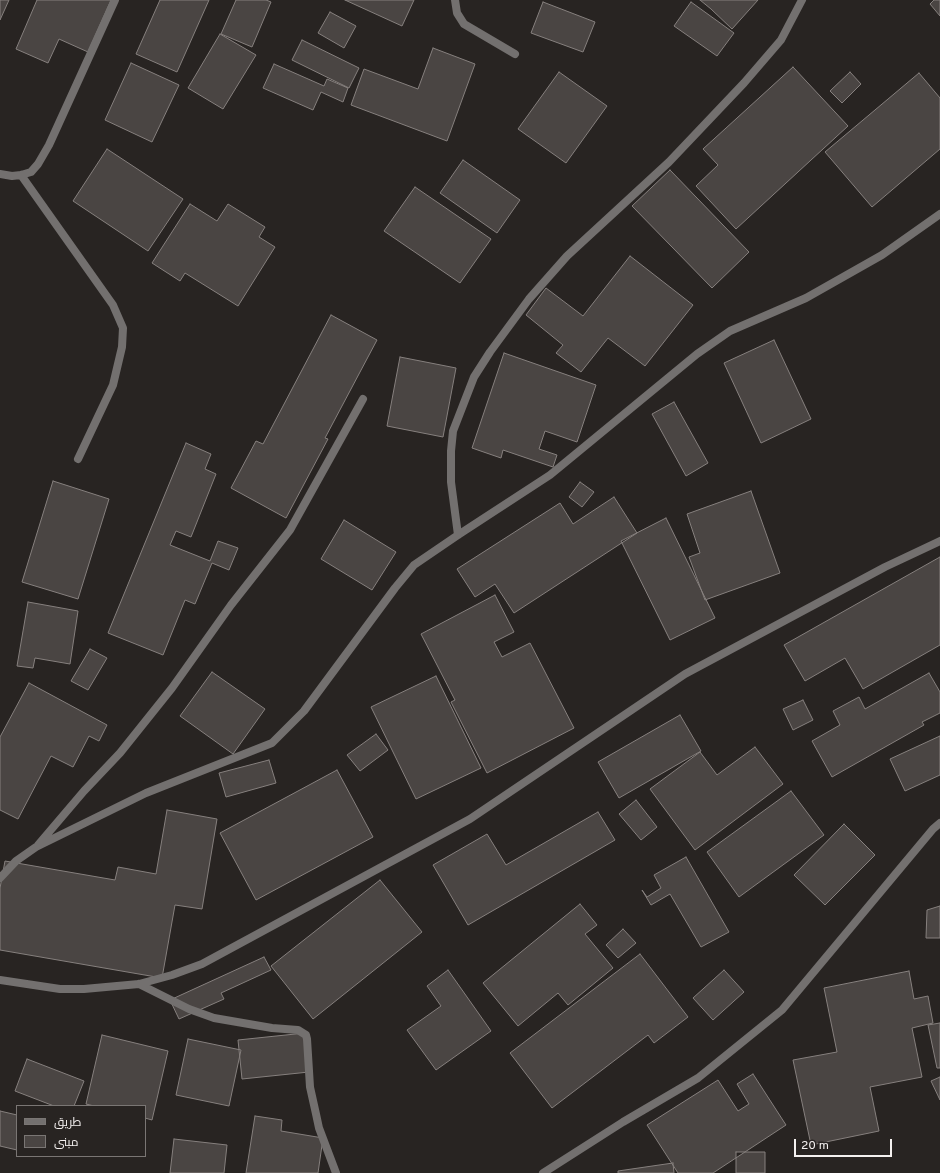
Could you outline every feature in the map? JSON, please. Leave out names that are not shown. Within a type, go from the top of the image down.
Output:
[{"type":"street","points":[[0,174],[12,176],[21,175],[31,172],[38,164],[50,145],[115,0]]},
{"type":"street","points":[[455,0],[457,14],[464,24],[515,54]]},
{"type":"street","points":[[458,535],[451,482],[451,451],[453,431],[474,377],[490,352],[529,299],[567,256],[669,162],[744,83],[781,40],[802,0]]},
{"type":"street","points":[[21,175],[113,305],[123,328],[122,347],[113,385],[78,459]]},
{"type":"street","points":[[0,878],[16,861],[36,847],[146,793],[272,743],[304,711],[395,588],[414,565],[550,475],[697,354],[730,331],[813,294],[882,255],[940,214]]},
{"type":"street","points":[[36,847],[84,791],[120,753],[172,688],[231,605],[290,530],[363,399]]},
{"type":"street","points":[[0,980],[60,988],[84,989],[139,984],[172,975],[202,964],[470,819],[685,674],[885,567],[940,542]]},
{"type":"street","points":[[543,1173],[623,1122],[698,1078],[782,1010],[933,829],[940,823]]},
{"type":"street","points":[[139,984],[189,1009],[214,1018],[272,1028],[298,1030],[306,1035],[310,1087],[319,1128],[336,1173]]},
{"type":"building","points":[[0,0],[9,0],[0,20]]},
{"type":"building","points":[[37,0],[111,0],[88,52],[59,39],[48,63],[16,49]]},
{"type":"building","points":[[160,0],[209,0],[177,72],[136,54]]},
{"type":"building","points":[[236,0],[266,0],[271,2],[252,47],[221,34]]},
{"type":"building","points":[[345,0],[414,0],[402,26]]},
{"type":"building","points":[[700,0],[758,0],[732,29]]},
{"type":"building","points":[[934,0],[940,0],[940,16],[930,4]]},
{"type":"building","points":[[543,2],[595,22],[583,52],[531,33]]},
{"type":"building","points":[[691,2],[734,33],[717,56],[674,26]]},
{"type":"building","points":[[330,12],[356,26],[344,48],[318,33]]},
{"type":"building","points":[[220,34],[256,55],[223,109],[188,88]]},
{"type":"building","points":[[302,40],[359,68],[349,88],[292,60]]},
{"type":"building","points":[[433,48],[475,64],[447,141],[351,105],[364,69],[418,89]]},
{"type":"building","points":[[131,63],[179,85],[152,142],[105,120]]},
{"type":"building","points":[[274,64],[324,86],[327,79],[348,88],[343,102],[321,92],[313,110],[263,88]]},
{"type":"building","points":[[793,67],[848,126],[736,229],[696,186],[718,165],[703,149]]},
{"type":"building","points":[[559,72],[607,106],[566,163],[518,129]]},
{"type":"building","points":[[850,72],[861,84],[842,103],[830,91]]},
{"type":"building","points":[[919,73],[940,98],[940,149],[872,207],[825,152]]},
{"type":"building","points":[[107,149],[183,199],[148,251],[73,201]]},
{"type":"building","points":[[463,160],[520,200],[497,233],[440,193]]},
{"type":"building","points":[[670,170],[749,252],[712,288],[632,206]]},
{"type":"building","points":[[415,187],[491,239],[460,283],[384,231]]},
{"type":"building","points":[[190,204],[217,221],[228,204],[265,227],[259,237],[275,247],[238,306],[185,273],[180,281],[152,263]]},
{"type":"building","points":[[630,256],[693,305],[645,366],[608,338],[581,372],[556,353],[563,345],[526,315],[546,288],[583,316]]},
{"type":"building","points":[[331,315],[377,340],[325,438],[328,439],[286,518],[231,488],[256,441],[263,444]]},
{"type":"building","points":[[774,340],[811,419],[761,443],[724,363]]},
{"type":"building","points":[[504,353],[596,385],[577,442],[545,431],[539,449],[557,455],[553,467],[503,450],[501,458],[472,448]]},
{"type":"building","points":[[400,357],[456,368],[443,437],[387,426]]},
{"type":"building","points":[[674,402],[708,463],[686,476],[652,414]]},
{"type":"building","points":[[186,443],[211,454],[205,469],[216,474],[191,537],[176,531],[170,545],[210,561],[218,541],[238,548],[229,570],[212,563],[195,604],[185,600],[163,655],[108,633]]},
{"type":"building","points":[[53,481],[109,499],[78,599],[22,582]]},
{"type":"building","points":[[580,482],[594,492],[582,507],[569,497]]},
{"type":"building","points":[[751,491],[780,573],[705,600],[689,557],[700,553],[687,514]]},
{"type":"building","points":[[614,497],[637,533],[514,613],[495,584],[475,597],[457,569],[560,503],[573,524]]},
{"type":"building","points":[[666,518],[715,618],[670,640],[621,541]]},
{"type":"building","points":[[344,520],[396,552],[372,590],[321,559]]},
{"type":"building","points":[[940,557],[940,645],[863,689],[845,658],[805,681],[784,645]]},
{"type":"building","points":[[495,595],[514,632],[494,642],[502,657],[530,643],[574,728],[487,773],[451,702],[455,700],[421,634]]},
{"type":"building","points":[[28,602],[78,611],[70,664],[35,658],[33,668],[17,666]]},
{"type":"building","points":[[90,649],[107,658],[88,690],[71,681]]},
{"type":"building","points":[[212,672],[265,709],[233,754],[180,716]]},
{"type":"building","points":[[929,673],[940,692],[940,713],[922,722],[924,725],[832,777],[812,741],[840,725],[833,711],[859,697],[865,709]]},
{"type":"building","points":[[436,676],[481,768],[416,799],[371,707]]},
{"type":"building","points":[[29,683],[107,725],[99,741],[89,736],[73,767],[51,756],[18,819],[0,810],[0,737]]},
{"type":"building","points":[[803,700],[813,720],[793,730],[783,709]]},
{"type":"building","points":[[680,715],[701,751],[619,798],[598,762]]},
{"type":"building","points":[[376,734],[388,750],[360,771],[347,755]]},
{"type":"building","points":[[940,736],[940,775],[905,791],[890,759]]},
{"type":"building","points":[[755,747],[783,784],[695,850],[650,789],[700,752],[717,775]]},
{"type":"building","points":[[269,760],[276,783],[226,797],[219,773]]},
{"type":"building","points":[[337,770],[373,837],[256,900],[220,833]]},
{"type":"building","points":[[791,791],[824,835],[739,897],[707,852]]},
{"type":"building","points":[[636,800],[657,827],[641,840],[619,814]]},
{"type":"building","points":[[167,810],[217,819],[202,909],[175,905],[162,978],[0,950],[0,888],[5,861],[115,880],[118,867],[156,874]]},
{"type":"building","points":[[598,812],[615,840],[468,925],[433,865],[487,834],[506,865]]},
{"type":"building","points":[[844,824],[875,855],[825,905],[794,875]]},
{"type":"building","points":[[686,857],[729,932],[701,947],[670,894],[651,905],[642,890],[647,897],[661,888],[654,875]]},
{"type":"building","points":[[380,880],[422,932],[313,1019],[271,966]]},
{"type":"building","points":[[580,904],[597,925],[585,934],[613,968],[568,1005],[558,993],[518,1026],[483,983]]},
{"type":"building","points":[[940,906],[940,938],[926,938],[927,910]]},
{"type":"building","points":[[623,929],[636,943],[618,958],[606,945]]},
{"type":"building","points":[[640,954],[688,1017],[654,1043],[648,1035],[552,1108],[510,1053]]},
{"type":"building","points":[[264,957],[271,970],[221,993],[224,999],[179,1019],[170,1000]]},
{"type":"building","points":[[448,970],[491,1031],[436,1070],[407,1030],[441,1006],[427,986]]},
{"type":"building","points":[[724,970],[744,992],[713,1020],[693,998]]},
{"type":"building","points":[[909,971],[914,999],[928,996],[933,1023],[912,1028],[922,1077],[870,1087],[879,1131],[811,1145],[793,1060],[837,1052],[824,988]]},
{"type":"building","points":[[940,1023],[940,1068],[937,1068],[928,1025]]},
{"type":"building","points":[[305,1033],[309,1072],[242,1079],[238,1040]]},
{"type":"building","points":[[102,1035],[168,1051],[152,1120],[146,1118],[146,1105],[86,1104]]},
{"type":"building","points":[[188,1039],[241,1050],[229,1106],[176,1095]]},
{"type":"building","points":[[27,1059],[84,1081],[74,1105],[51,1105],[15,1091]]},
{"type":"building","points":[[753,1074],[786,1125],[713,1173],[678,1173],[647,1125],[718,1080],[738,1111],[749,1104],[737,1084]]},
{"type":"building","points":[[940,1077],[940,1100],[931,1081]]},
{"type":"building","points":[[0,1111],[16,1115],[16,1150],[0,1146]]},
{"type":"building","points":[[255,1116],[282,1120],[281,1131],[323,1138],[318,1173],[246,1173]]},
{"type":"building","points":[[174,1139],[227,1145],[224,1173],[170,1173]]},
{"type":"building","points":[[736,1152],[765,1152],[765,1173],[736,1173]]},
{"type":"building","points":[[673,1163],[674,1173],[618,1173],[618,1171]]}]
